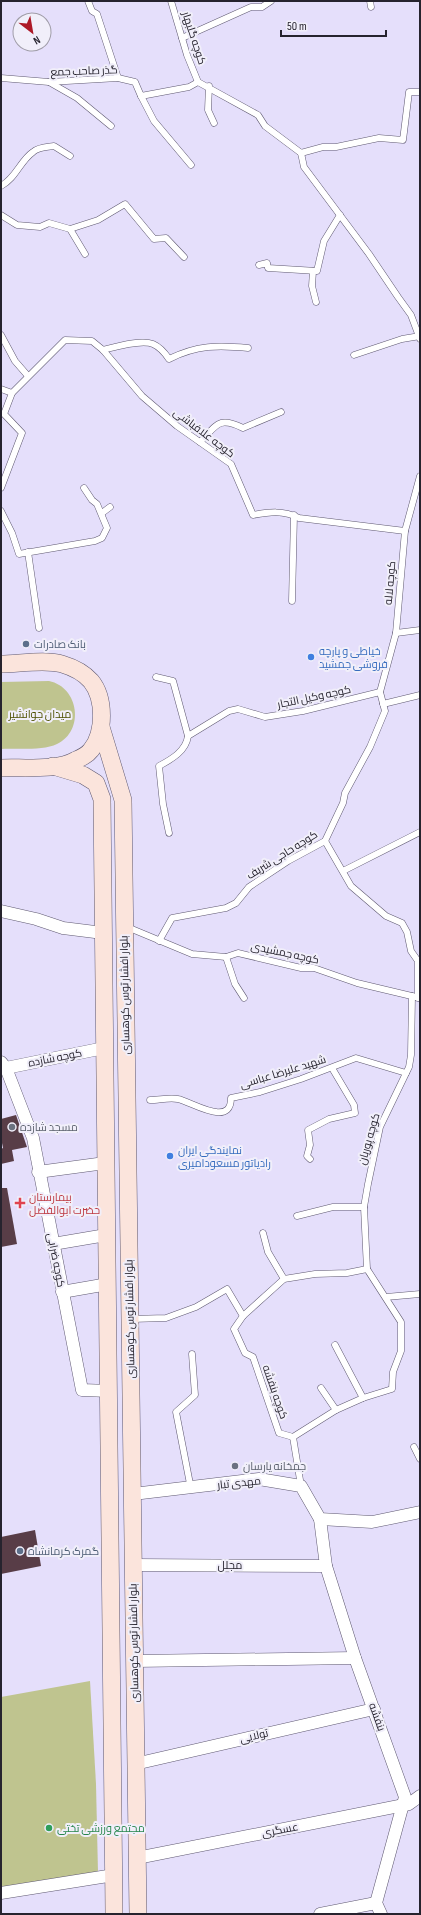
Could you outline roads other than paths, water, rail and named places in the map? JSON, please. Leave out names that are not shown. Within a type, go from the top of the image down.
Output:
[{"type":"main road","points":[[1,664],[61,664],[77,670],[90,681],[99,696],[101,727],[91,751],[75,761],[53,766],[1,768]]},
{"type":"main road","name":"بلوار افشار توس کوهساری","points":[[101,727],[123,800],[138,1914]]},
{"type":"main road","name":"بلوار افشار توس کوهساری","points":[[53,766],[83,775],[96,783],[102,798],[105,1163],[110,1391],[114,1914]]},
{"type":"street","points":[[1,912],[36,919],[63,928],[103,933]]},
{"type":"street","name":"کوچه شازده","points":[[3,1065],[104,1048]]},
{"type":"street","name":"کوچه ضرابی","points":[[3,1065],[33,1138],[38,1172],[82,1390],[110,1391]]},
{"type":"street","points":[[38,1172],[105,1163]]},
{"type":"street","points":[[53,1244],[106,1235]]},
{"type":"street","points":[[62,1292],[108,1284]]},
{"type":"street","name":"مهدی تبار","points":[[133,1494],[191,1489],[259,1480],[302,1486]]},
{"type":"street","points":[[302,1486],[320,1519],[372,1522],[420,1512]]},
{"type":"street","name":"بنفشه","points":[[320,1519],[326,1566],[356,1658],[405,1797],[378,1909]]},
{"type":"street","name":"مجلل","points":[[133,1565],[326,1566]]},
{"type":"street","points":[[135,1661],[356,1658]]},
{"type":"street","name":"تولایی","points":[[135,1764],[374,1709]]},
{"type":"street","name":"عسگری","points":[[137,1858],[409,1804],[420,1796]]},
{"type":"street","points":[[1,1894],[114,1875]]},
{"type":"street","points":[[320,1914],[378,1909]]},
{"type":"lane","points":[[88,1],[92,11],[96,14],[118,78]]},
{"type":"lane","name":"کوچه گلبهار","points":[[171,1],[182,38],[198,82]]},
{"type":"lane","points":[[182,38],[251,6],[271,1]]},
{"type":"lane","name":"گذر صاحب جمع","points":[[1,78],[49,82],[118,78],[135,82],[141,96]]},
{"type":"lane","points":[[49,82],[77,98],[112,126]]},
{"type":"lane","points":[[191,165],[154,121],[141,96],[189,87],[198,82],[209,86],[230,98],[236,104],[258,115],[265,126],[301,153],[304,167],[369,254],[410,315],[420,337],[402,339],[354,356]]},
{"type":"lane","points":[[209,86],[208,110],[214,123]]},
{"type":"lane","points":[[301,153],[323,147],[336,147],[379,138],[403,140],[409,92],[420,92]]},
{"type":"lane","points":[[1,186],[9,182],[32,152],[43,147],[54,146],[70,156]]},
{"type":"lane","points":[[1,215],[17,225],[40,227],[49,223],[70,229],[98,220],[124,204],[154,239],[166,238],[184,257]]},
{"type":"lane","points":[[259,265],[268,263],[268,268],[317,271],[324,241],[340,215]]},
{"type":"lane","points":[[70,229],[85,254]]},
{"type":"lane","points":[[313,271],[312,286],[316,302]]},
{"type":"lane","points":[[1,335],[15,361],[28,376]]},
{"type":"lane","name":"کوچه علافباشی","points":[[12,393],[65,340],[92,341],[103,350],[142,396],[200,442],[231,464],[253,515],[271,512],[289,513],[299,518],[405,531]]},
{"type":"lane","points":[[103,350],[143,342],[161,348],[169,359],[182,352],[212,346],[248,348]]},
{"type":"lane","points":[[1,389],[12,393],[4,414],[22,433],[1,488]]},
{"type":"lane","points":[[200,442],[219,424],[229,421],[243,428],[281,412]]},
{"type":"lane","name":"کوچه لاله","points":[[380,692],[396,633],[405,531],[420,476]]},
{"type":"lane","points":[[1,511],[12,533],[19,554],[95,542],[102,538],[107,528],[97,504],[92,500],[84,488]]},
{"type":"lane","points":[[102,513],[110,508]]},
{"type":"lane","points":[[292,601],[294,515]]},
{"type":"lane","points":[[28,552],[40,628]]},
{"type":"lane","points":[[396,633],[420,630]]},
{"type":"lane","points":[[156,677],[173,681],[188,736],[187,744],[172,759],[159,766],[162,804],[169,833]]},
{"type":"lane","name":"کوچه حاجی شریف","points":[[159,941],[172,918],[226,908],[236,903],[249,886],[288,861],[325,841],[343,803],[345,792],[370,747],[385,711],[380,692]]},
{"type":"lane","name":"کوچه وکیل التجار","points":[[188,736],[229,711],[238,709],[265,717],[303,711],[380,692]]},
{"type":"lane","points":[[383,704],[420,695]]},
{"type":"lane","points":[[343,871],[420,832]]},
{"type":"lane","name":"کوچه پوریان","points":[[325,841],[351,886],[386,916],[402,923],[408,932],[411,951],[418,961],[417,998],[411,1055],[406,1074],[392,1099],[380,1126],[374,1149],[364,1207],[367,1269]]},
{"type":"lane","name":"کوچه جمشیدی","points":[[124,926],[192,954],[226,957],[238,953],[301,968],[314,968],[357,984],[417,998]]},
{"type":"lane","points":[[226,957],[234,984],[244,998]]},
{"type":"lane","name":"شهید علیرضا عباسی","points":[[150,1100],[176,1098],[194,1103],[210,1112],[221,1112],[228,1110],[231,1104],[231,1098],[260,1092],[332,1068],[356,1058],[406,1074]]},
{"type":"lane","points":[[310,1159],[307,1156],[310,1145],[308,1130],[329,1119],[355,1113],[354,1105],[332,1068]]},
{"type":"lane","points":[[298,1216],[333,1207],[364,1207]]},
{"type":"lane","points":[[263,1233],[268,1252],[284,1279]]},
{"type":"lane","points":[[130,1319],[166,1318],[196,1307],[227,1289],[243,1316],[284,1279],[315,1274],[347,1273],[367,1269],[402,1322],[401,1351],[393,1372],[392,1389],[363,1398],[336,1410],[293,1437],[302,1486]]},
{"type":"lane","points":[[386,1297],[420,1294]]},
{"type":"lane","name":"کوچه بنفشه","points":[[243,1316],[234,1329],[245,1353],[253,1357],[278,1433],[293,1437]]},
{"type":"lane","points":[[335,1345],[363,1398]]},
{"type":"lane","points":[[191,1489],[176,1412],[195,1395],[192,1354]]},
{"type":"lane","points":[[320,1388],[336,1410]]},
{"type":"lane","points":[[414,1448],[420,1459]]},
{"type":"place","name":"بانک صادرات","points":[[26,644]]},
{"type":"place","name":"خیاطی ‌‌و‌ پارچه فروشی جمشید","points":[[311,657]]},
{"type":"place","name":"مسجد شازده","points":[[12,1127]]},
{"type":"place","name":"نمایندگی ایران رادیاتور مسعودامیری","points":[[170,1156]]},
{"type":"place","name":"بیمارستان حضرت ابوالفضل","points":[[20,1203]]},
{"type":"place","name":"جمخانه یارسان","points":[[235,1466]]},
{"type":"place","name":"گمرک کرمانشاه","points":[[20,1551]]},
{"type":"place","name":"مجتمع ورزشی تختی","points":[[49,1828]]},
{"type":"park label","name":"میدان جوانشیر","points":[[40,714]]}]
